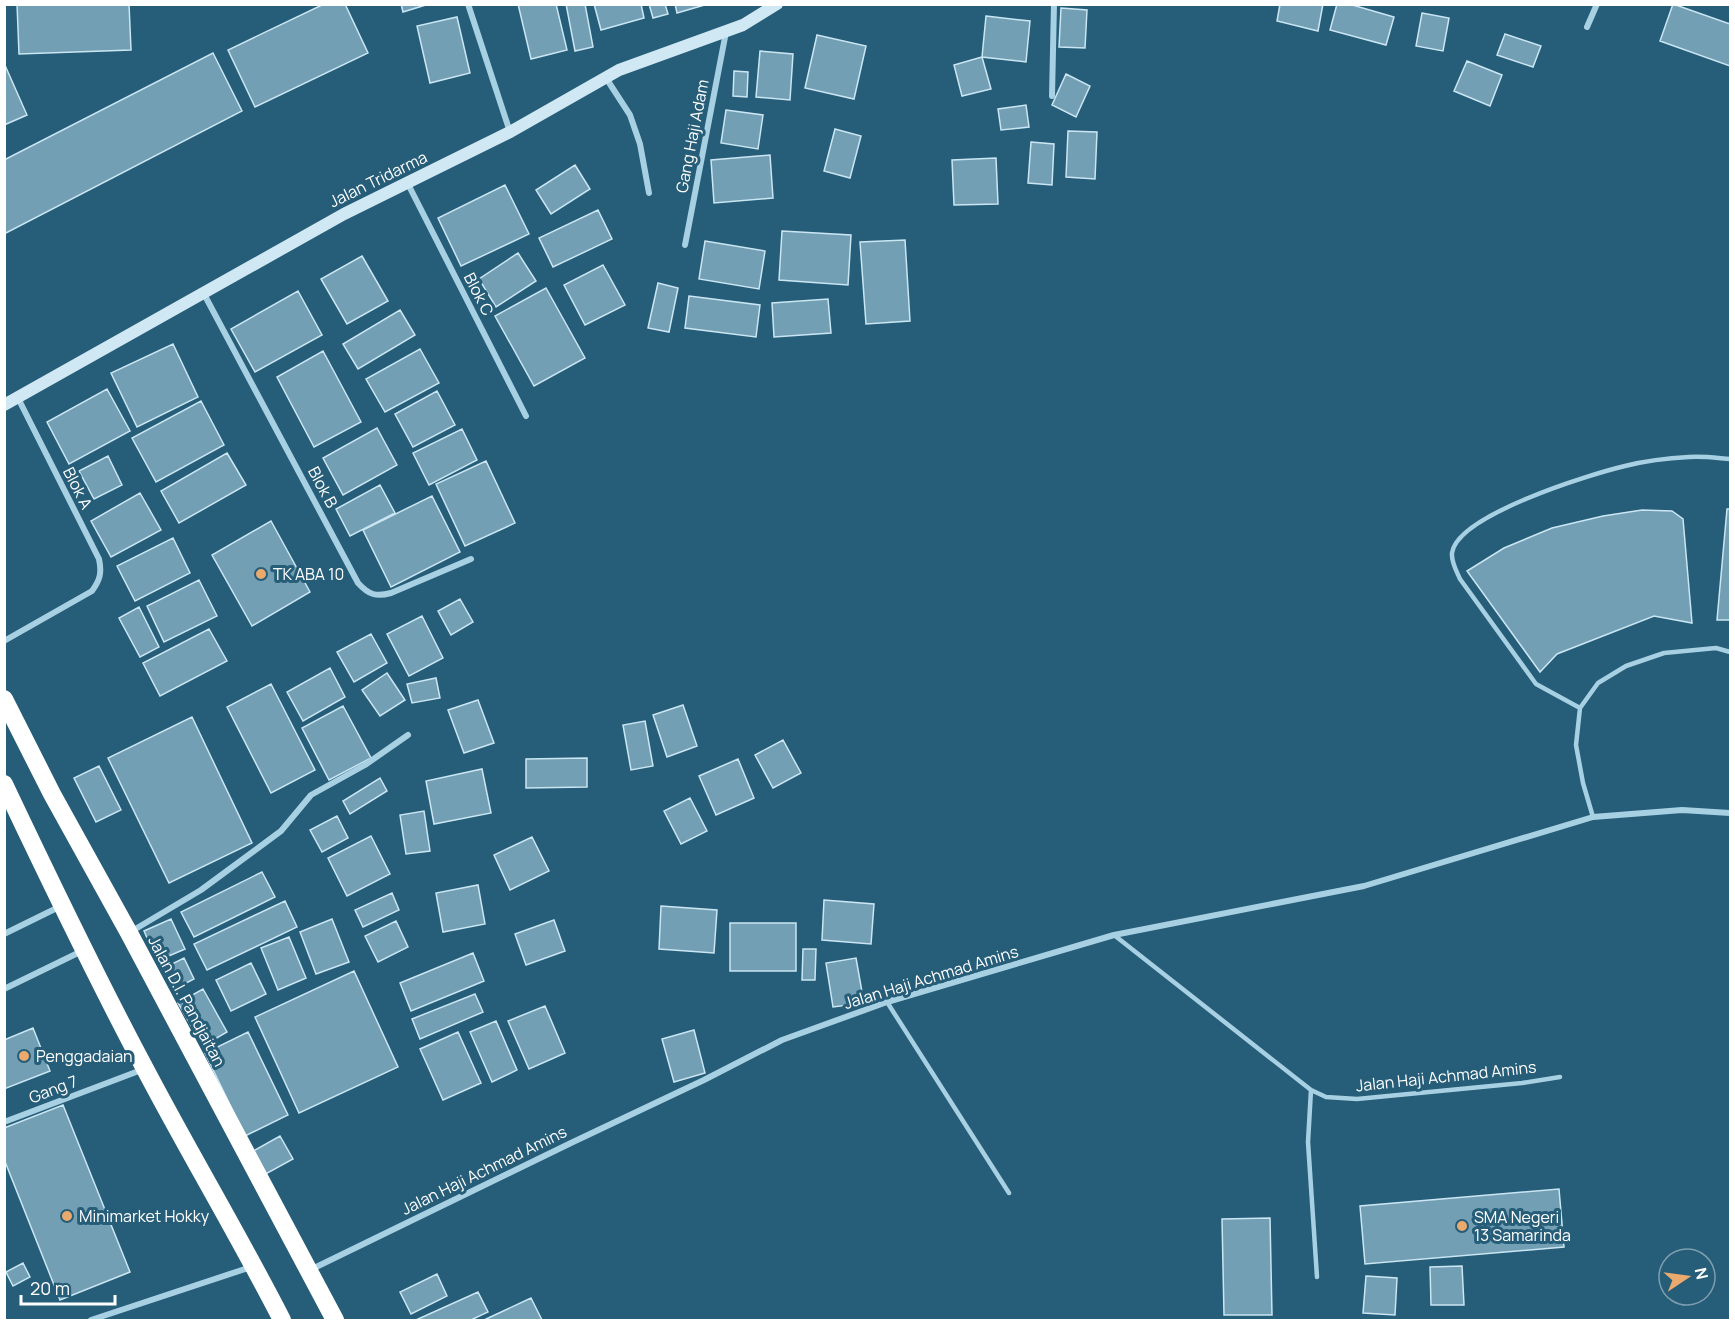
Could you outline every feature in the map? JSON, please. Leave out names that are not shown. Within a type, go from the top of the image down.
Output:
[{"type":"highway","name":"Jalan D.I. Pandjaitan","points":[[4,699],[52,794],[129,933],[334,1320]]},
{"type":"highway","points":[[4,784],[83,951],[282,1320]]},
{"type":"street","points":[[468,4],[510,132]]},
{"type":"street","name":"Jalan Tridarma","points":[[4,405],[344,214],[510,132],[620,70],[743,25],[777,4]]},
{"type":"street","points":[[1052,96],[1054,4]]},
{"type":"street","points":[[1587,27],[1597,4]]},
{"type":"street","name":"Gang Haji Adam","points":[[685,245],[726,32]]},
{"type":"street","points":[[606,78],[630,115],[640,144],[649,193]]},
{"type":"street","name":"Blok C","points":[[408,184],[526,416]]},
{"type":"street","name":"Blok B","points":[[204,294],[358,583],[367,593],[378,596],[391,593],[471,559]]},
{"type":"street","name":"Blok A","points":[[4,641],[92,591],[101,571],[99,559],[18,398]]},
{"type":"street","points":[[129,933],[201,890],[281,831],[311,795],[365,765],[408,735]]},
{"type":"street","points":[[1114,935],[1364,886],[1593,817],[1682,810],[1731,813]]},
{"type":"street","points":[[4,934],[62,905]]},
{"type":"street","name":"Jalan Haji Achmad Amins","points":[[307,1271],[704,1080],[782,1040],[887,1002],[1114,935]]},
{"type":"street","points":[[4,989],[83,951]]},
{"type":"street","name":"Gang 7","points":[[4,1122],[145,1068]]},
{"type":"street","points":[[91,1320],[254,1265]]},
{"type":"lane","points":[[1580,708],[1536,684],[1460,579],[1452,553],[1457,541],[1473,527],[1509,506],[1568,483],[1627,466],[1690,456],[1731,459]]},
{"type":"lane","points":[[1593,817],[1582,783],[1576,745],[1580,708],[1598,683],[1626,666],[1664,653],[1716,648],[1731,652]]},
{"type":"lane","name":"Jalan Haji Achmad Amins","points":[[1114,935],[1311,1090],[1326,1097],[1357,1099],[1522,1083],[1560,1077]]},
{"type":"lane","points":[[887,1002],[1009,1193]]},
{"type":"lane","points":[[1311,1090],[1308,1142],[1317,1277]]},
{"type":"building","points":[[17,4],[129,4],[131,50],[19,54]]},
{"type":"building","points":[[324,4],[345,4],[368,53],[255,107],[228,50]]},
{"type":"building","points":[[401,4],[429,4],[403,12]]},
{"type":"building","points":[[518,4],[556,4],[567,50],[531,59]]},
{"type":"building","points":[[566,4],[585,4],[593,47],[575,51]]},
{"type":"building","points":[[594,4],[641,4],[644,18],[601,30]]},
{"type":"building","points":[[649,4],[665,4],[668,14],[653,18]]},
{"type":"building","points":[[675,4],[708,4],[677,13]]},
{"type":"building","points":[[1280,4],[1323,4],[1318,31],[1277,21]]},
{"type":"building","points":[[1337,4],[1349,4],[1394,17],[1386,45],[1330,30]]},
{"type":"building","points":[[1673,4],[1730,24],[1730,66],[1660,41]]},
{"type":"building","points":[[1061,8],[1087,10],[1085,48],[1059,47]]},
{"type":"building","points":[[1422,13],[1449,18],[1443,51],[1416,46]]},
{"type":"building","points":[[986,16],[1030,21],[1026,62],[982,57]]},
{"type":"building","points":[[457,17],[470,73],[430,83],[417,26]]},
{"type":"building","points":[[1505,34],[1541,46],[1533,67],[1497,55]]},
{"type":"building","points":[[817,35],[866,46],[854,99],[805,88]]},
{"type":"building","points":[[760,51],[793,54],[790,100],[756,97]]},
{"type":"building","points":[[213,53],[242,111],[4,234],[4,160]]},
{"type":"building","points":[[982,57],[991,89],[962,96],[954,65]]},
{"type":"building","points":[[1467,61],[1502,75],[1490,106],[1454,91]]},
{"type":"building","points":[[4,63],[27,115],[4,125]]},
{"type":"building","points":[[734,71],[748,72],[747,97],[733,96]]},
{"type":"building","points":[[1066,74],[1090,86],[1076,117],[1052,105]]},
{"type":"building","points":[[1026,105],[1029,127],[1001,130],[998,109]]},
{"type":"building","points":[[726,110],[763,115],[758,149],[721,143]]},
{"type":"building","points":[[835,129],[861,136],[850,178],[824,171]]},
{"type":"building","points":[[1068,131],[1097,132],[1095,179],[1066,177]]},
{"type":"building","points":[[1031,142],[1054,144],[1052,185],[1028,183]]},
{"type":"building","points":[[770,155],[773,198],[714,203],[711,160]]},
{"type":"building","points":[[996,158],[998,204],[954,205],[952,160]]},
{"type":"building","points":[[575,165],[590,189],[551,214],[536,190]]},
{"type":"building","points":[[505,185],[529,234],[461,266],[438,218]]},
{"type":"building","points":[[598,210],[612,239],[553,267],[539,238]]},
{"type":"building","points":[[782,231],[851,235],[848,285],[779,280]]},
{"type":"building","points":[[905,240],[910,321],[866,324],[860,242]]},
{"type":"building","points":[[705,241],[765,251],[759,289],[699,279]]},
{"type":"building","points":[[518,253],[536,281],[496,307],[479,279]]},
{"type":"building","points":[[362,256],[388,301],[347,324],[321,279]]},
{"type":"building","points":[[603,265],[625,305],[585,325],[564,285]]},
{"type":"building","points":[[658,283],[678,288],[669,332],[648,328]]},
{"type":"building","points":[[546,288],[585,358],[534,386],[495,316]]},
{"type":"building","points":[[298,291],[322,335],[255,372],[231,329]]},
{"type":"building","points":[[689,296],[760,305],[756,337],[685,328]]},
{"type":"building","points":[[828,299],[831,333],[774,337],[772,303]]},
{"type":"building","points":[[400,310],[415,335],[358,369],[343,344]]},
{"type":"building","points":[[173,344],[198,397],[137,427],[111,373]]},
{"type":"building","points":[[420,349],[439,383],[385,412],[366,379]]},
{"type":"building","points":[[323,351],[361,422],[314,447],[277,377]]},
{"type":"building","points":[[107,389],[130,431],[69,464],[47,422]]},
{"type":"building","points":[[437,391],[455,425],[413,447],[395,414]]},
{"type":"building","points":[[201,401],[224,445],[156,482],[132,438]]},
{"type":"building","points":[[377,428],[397,465],[343,495],[323,458]]},
{"type":"building","points":[[462,429],[477,460],[429,485],[413,453]]},
{"type":"building","points":[[227,453],[246,485],[179,523],[161,491]]},
{"type":"building","points":[[108,456],[122,485],[94,499],[79,471]]},
{"type":"building","points":[[486,461],[515,523],[465,546],[436,484]]},
{"type":"building","points":[[380,485],[395,513],[350,536],[336,509]]},
{"type":"building","points":[[140,493],[161,530],[111,557],[91,521]]},
{"type":"building","points":[[432,496],[460,552],[391,587],[363,530]]},
{"type":"building","points":[[1727,509],[1730,509],[1730,620],[1717,620]]},
{"type":"building","points":[[1642,510],[1672,511],[1683,519],[1692,623],[1654,616],[1557,654],[1540,672],[1467,571],[1504,548],[1552,528]]},
{"type":"building","name":"TK ABA 10","points":[[271,521],[310,592],[252,626],[212,555]]},
{"type":"building","points":[[173,538],[190,573],[135,601],[117,566]]},
{"type":"building","points":[[199,580],[217,616],[164,642],[147,606]]},
{"type":"building","points":[[460,599],[473,622],[451,635],[438,611]]},
{"type":"building","points":[[139,607],[159,647],[140,657],[119,618]]},
{"type":"building","points":[[422,616],[443,658],[409,676],[387,634]]},
{"type":"building","points":[[209,629],[227,661],[160,696],[143,663]]},
{"type":"building","points":[[371,634],[387,663],[354,682],[337,652]]},
{"type":"building","points":[[330,668],[345,697],[303,721],[287,692]]},
{"type":"building","points":[[387,673],[405,700],[380,716],[362,690]]},
{"type":"building","points":[[436,678],[440,698],[412,703],[407,684]]},
{"type":"building","points":[[271,684],[315,770],[271,793],[227,707]]},
{"type":"building","points":[[478,700],[494,743],[464,753],[448,710]]},
{"type":"building","points":[[683,705],[697,746],[667,757],[653,715]]},
{"type":"building","points":[[343,706],[371,758],[329,780],[302,728]]},
{"type":"building","points":[[192,717],[252,843],[169,883],[108,758]]},
{"type":"building","points":[[645,721],[653,766],[631,770],[623,725]]},
{"type":"building","points":[[783,740],[801,773],[773,788],[755,755]]},
{"type":"building","points":[[587,758],[587,787],[526,788],[526,759]]},
{"type":"building","points":[[738,759],[754,798],[716,815],[699,776]]},
{"type":"building","points":[[99,766],[121,810],[96,822],[74,778]]},
{"type":"building","points":[[482,769],[491,813],[434,824],[426,781]]},
{"type":"building","points":[[380,778],[387,791],[350,814],[343,801]]},
{"type":"building","points":[[690,798],[707,831],[681,844],[664,811]]},
{"type":"building","points":[[424,811],[430,851],[406,854],[400,815]]},
{"type":"building","points":[[337,816],[348,838],[322,852],[310,830]]},
{"type":"building","points":[[371,836],[390,874],[347,896],[328,858]]},
{"type":"building","points":[[532,837],[549,871],[510,890],[494,855]]},
{"type":"building","points":[[262,872],[275,897],[194,937],[181,912]]},
{"type":"building","points":[[478,885],[485,924],[443,932],[436,893]]},
{"type":"building","points":[[392,893],[399,910],[363,927],[355,910]]},
{"type":"building","points":[[824,900],[874,904],[871,944],[822,940]]},
{"type":"building","points":[[285,901],[297,927],[207,970],[194,944]]},
{"type":"building","points":[[661,906],[717,910],[714,953],[659,949]]},
{"type":"building","points":[[171,919],[185,949],[157,961],[144,931]]},
{"type":"building","points":[[332,919],[349,962],[316,974],[300,932]]},
{"type":"building","points":[[554,920],[565,951],[526,965],[515,934]]},
{"type":"building","points":[[396,921],[408,947],[378,962],[365,936]]},
{"type":"building","points":[[730,923],[796,923],[796,971],[730,971]]},
{"type":"building","points":[[289,937],[306,978],[278,990],[261,948]]},
{"type":"building","points":[[803,949],[816,949],[815,980],[802,980]]},
{"type":"building","points":[[473,953],[484,981],[411,1011],[400,983]]},
{"type":"building","points":[[184,958],[194,979],[173,990],[162,969]]},
{"type":"building","points":[[856,958],[864,1003],[833,1007],[826,963]]},
{"type":"building","points":[[251,963],[266,994],[231,1011],[216,980]]},
{"type":"building","points":[[354,971],[398,1067],[299,1113],[255,1017]]},
{"type":"building","points":[[203,989],[227,1032],[203,1046],[178,1003]]},
{"type":"building","points":[[475,994],[483,1012],[420,1039],[412,1019]]},
{"type":"building","points":[[545,1006],[565,1053],[529,1069],[508,1021]]},
{"type":"building","points":[[496,1021],[517,1070],[492,1082],[470,1032]]},
{"type":"building","name":"Penggadaian","points":[[33,1028],[50,1071],[4,1089],[4,1040]]},
{"type":"building","points":[[694,1030],[705,1073],[674,1082],[662,1039]]},
{"type":"building","points":[[248,1032],[288,1115],[245,1136],[205,1053]]},
{"type":"building","points":[[458,1032],[481,1083],[443,1100],[420,1049]]},
{"type":"building","name":"Minimarket Hokky","points":[[63,1105],[130,1272],[60,1300],[4,1159],[4,1128]]},
{"type":"building","points":[[280,1136],[293,1159],[262,1176],[250,1153]]},
{"type":"building","name":"SMA Negeri 13 Samarinda","points":[[1559,1189],[1564,1247],[1365,1264],[1360,1206]]},
{"type":"building","points":[[1270,1218],[1272,1315],[1224,1315],[1222,1219]]},
{"type":"building","points":[[23,1263],[30,1277],[13,1286],[6,1272]]},
{"type":"building","points":[[1462,1266],[1464,1305],[1431,1305],[1430,1267]]},
{"type":"building","points":[[437,1274],[447,1296],[411,1314],[400,1292]]},
{"type":"building","points":[[1366,1276],[1397,1278],[1395,1315],[1363,1313]]},
{"type":"building","points":[[478,1292],[488,1312],[471,1320],[416,1320]]},
{"type":"building","points":[[531,1298],[542,1320],[484,1320]]},
{"type":"place","name":"TK ABA 10","points":[[261,574]]},
{"type":"place","name":"Penggadaian","points":[[24,1056]]},
{"type":"place","name":"Minimarket Hokky","points":[[67,1216]]},
{"type":"place","name":"SMA Negeri 13 Samarinda","points":[[1462,1226]]}]
